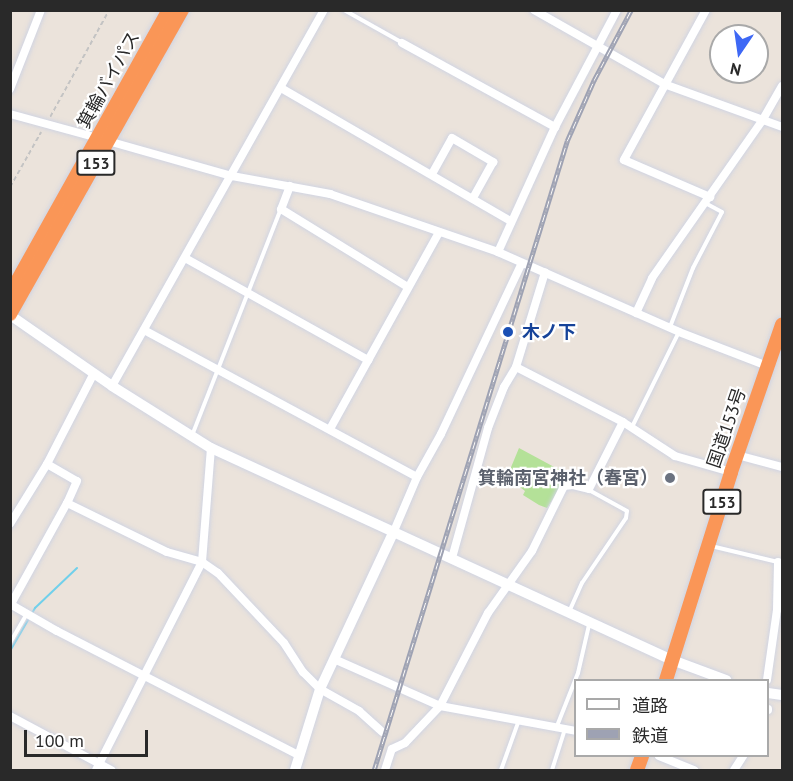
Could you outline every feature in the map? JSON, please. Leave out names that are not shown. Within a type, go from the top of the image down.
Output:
[{"type":"highway","name":"箕輪バイパス","points":[[10,315],[169,10]]},
{"type":"highway","name":"箕輪バイパス","points":[[10,294],[182,10]]},
{"type":"highway","name":"国道153号","points":[[667,679],[731,472],[783,325]]},
{"type":"street","points":[[10,89],[41,10]]},
{"type":"street","points":[[112,386],[324,10]]},
{"type":"street","points":[[534,10],[664,84],[783,127]]},
{"type":"street","points":[[498,252],[510,221],[555,127],[617,10]]},
{"type":"street","points":[[706,10],[624,160],[708,200]]},
{"type":"street","points":[[402,42],[555,127]]},
{"type":"street","points":[[636,313],[652,278],[762,121],[783,86]]},
{"type":"street","points":[[281,88],[510,221]]},
{"type":"street","points":[[10,114],[232,176],[330,194],[498,252],[679,332],[767,366]]},
{"type":"street","points":[[432,174],[452,138],[493,162],[473,198]]},
{"type":"street","points":[[290,186],[281,209],[408,287]]},
{"type":"street","points":[[330,429],[439,232]]},
{"type":"street","points":[[185,258],[368,360]]},
{"type":"street","points":[[295,771],[320,688],[417,477],[441,434],[522,263]]},
{"type":"street","points":[[452,558],[488,428],[504,387],[516,367],[545,272]]},
{"type":"street","points":[[10,315],[112,386],[211,448],[672,660],[721,679]]},
{"type":"street","points":[[144,330],[417,477]]},
{"type":"street","points":[[516,367],[622,422],[675,456],[731,472]]},
{"type":"street","points":[[10,524],[46,464],[94,373]]},
{"type":"street","points":[[385,771],[392,749],[405,743],[440,706],[488,613],[532,551],[564,486],[573,485],[589,489],[622,422]]},
{"type":"street","points":[[97,767],[202,562],[211,448]]},
{"type":"street","points":[[737,455],[783,467]]},
{"type":"street","points":[[46,464],[77,481],[68,503],[11,604],[35,619],[300,756]]},
{"type":"street","points":[[68,503],[167,552],[202,562],[218,573],[284,644],[303,672],[320,688],[358,711],[382,732]]},
{"type":"street","points":[[767,679],[777,610],[780,563]]},
{"type":"street","points":[[334,659],[440,706],[574,731]]},
{"type":"street","points":[[10,716],[97,767],[111,771]]},
{"type":"street","points":[[661,757],[694,771]]},
{"type":"street","points":[[734,771],[742,757]]},
{"type":"lane","points":[[344,10],[402,42]]},
{"type":"lane","points":[[670,327],[693,268],[722,212],[708,200]]},
{"type":"lane","points":[[191,437],[217,369],[250,294],[281,209]]},
{"type":"lane","points":[[632,428],[679,332]]},
{"type":"lane","points":[[569,612],[582,583],[626,518],[627,511],[589,489]]},
{"type":"lane","points":[[708,545],[780,563]]},
{"type":"lane","points":[[10,643],[27,614]]},
{"type":"lane","points":[[576,679],[590,622]]},
{"type":"lane","points":[[552,771],[561,728],[574,686]]},
{"type":"lane","points":[[501,771],[519,720]]},
{"type":"path","points":[[10,187],[110,10]]},
{"type":"green space","points":[[519,448],[569,475],[569,478],[581,485],[563,483],[547,508],[539,505],[523,495],[525,491],[507,477]]},
{"type":"waterway","points":[[10,651],[35,608],[77,568]]},
{"type":"railway","points":[[374,770],[567,141],[594,80],[631,10]]},
{"type":"place","name":"木ノ下","points":[[508,332]]},
{"type":"place","name":"箕輪南宮神社（春宮）","points":[[670,478]]}]
